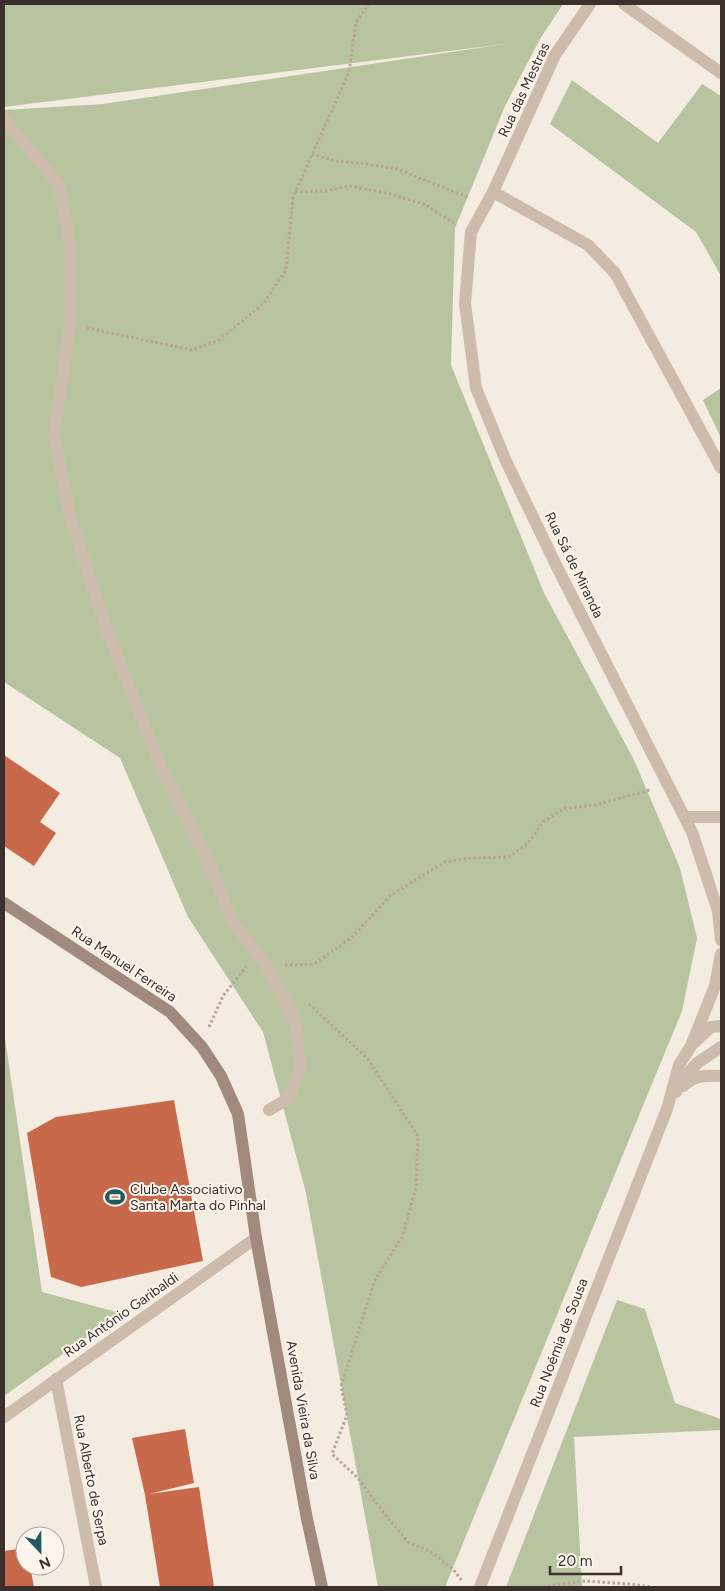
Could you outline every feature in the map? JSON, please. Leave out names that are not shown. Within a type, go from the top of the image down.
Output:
[{"type":"street","name":"Rua das Mestras","points":[[493,192],[555,55],[590,4]]},
{"type":"street","points":[[624,4],[721,74]]},
{"type":"street","points":[[4,119],[59,185],[70,243],[70,325],[54,435],[71,520],[104,622],[161,768],[211,868],[232,921],[267,967],[296,1022],[300,1068],[289,1098],[269,1110]]},
{"type":"street","name":"Rua Sá de Miranda","points":[[493,192],[471,232],[465,303],[476,388],[522,495],[692,832],[718,911],[721,940]]},
{"type":"street","points":[[493,192],[588,244],[616,273],[721,468]]},
{"type":"street","points":[[685,817],[721,817]]},
{"type":"street","name":"Rua Manuel Ferreira","points":[[4,903],[170,1012],[202,1047],[221,1076],[238,1114],[256,1238]]},
{"type":"street","name":"Rua Noémia de Sousa","points":[[480,1587],[667,1109],[679,1065],[691,1046],[717,992],[721,954]]},
{"type":"street","name":"Rua Noémia de Sousa","points":[[691,1046],[711,1027],[721,1026]]},
{"type":"street","name":"Rua Noémia de Sousa","points":[[667,1109],[683,1079],[697,1063],[721,1047]]},
{"type":"street","name":"Rua Noémia de Sousa","points":[[677,1090],[689,1080],[702,1075],[721,1076]]},
{"type":"street","name":"Rua António Garibaldi","points":[[4,1417],[256,1238]]},
{"type":"street","name":"Avenida Vieira da Silva","points":[[256,1238],[322,1587]]},
{"type":"street","name":"Rua Alberto de Serpa","points":[[56,1379],[96,1587]]},
{"type":"path","points":[[70,325],[192,350],[219,340],[263,304],[286,270],[293,197],[349,72],[356,22],[368,4]]},
{"type":"path","points":[[312,154],[335,161],[397,169],[487,204]]},
{"type":"path","points":[[295,192],[326,191],[349,186],[391,194],[426,205],[450,222],[471,232]]},
{"type":"path","points":[[267,967],[314,964],[350,938],[390,894],[445,862],[471,858],[509,857],[528,843],[544,821],[566,808],[595,805],[668,784]]},
{"type":"path","points":[[202,1047],[223,996],[257,952]]},
{"type":"path","points":[[308,1003],[368,1059],[418,1136],[416,1188],[402,1237],[376,1280],[341,1386],[347,1415],[332,1454],[358,1478],[408,1542],[431,1552],[453,1569],[465,1585]]},
{"type":"path","points":[[543,1587],[585,1580],[651,1587]]},
{"type":"green space","points":[[4,4],[563,4],[540,39],[505,106],[455,228],[451,365],[544,593],[634,760],[680,868],[697,938],[682,1011],[445,1587],[378,1587],[306,1193],[263,1032],[188,917],[120,758],[4,682],[4,110],[103,104],[505,44],[4,107]]},
{"type":"green space","points":[[572,80],[658,143],[702,84],[721,96],[721,276],[696,232],[550,124]]},
{"type":"green space","points":[[721,388],[721,438],[703,400]]},
{"type":"green space","points":[[4,1031],[42,1292],[120,1313],[4,1396]]},
{"type":"green space","points":[[617,1300],[645,1309],[675,1403],[721,1419],[721,1430],[574,1437],[582,1587],[506,1587]]},
{"type":"building","points":[[4,755],[60,793],[40,822],[56,833],[34,866],[4,846]]},
{"type":"building","name":"Clube Associativo Santa Marta do Pinhal","points":[[174,1100],[203,1261],[81,1287],[51,1277],[27,1133],[56,1117]]},
{"type":"building","points":[[185,1429],[194,1483],[149,1494],[199,1487],[214,1587],[160,1587],[145,1495],[132,1438]]},
{"type":"building","points":[[15,1549],[15,1576],[32,1576],[34,1587],[4,1587],[4,1551]]},
{"type":"place","name":"Clube Associativo Santa Marta do Pinhal","points":[[115,1197]]}]
